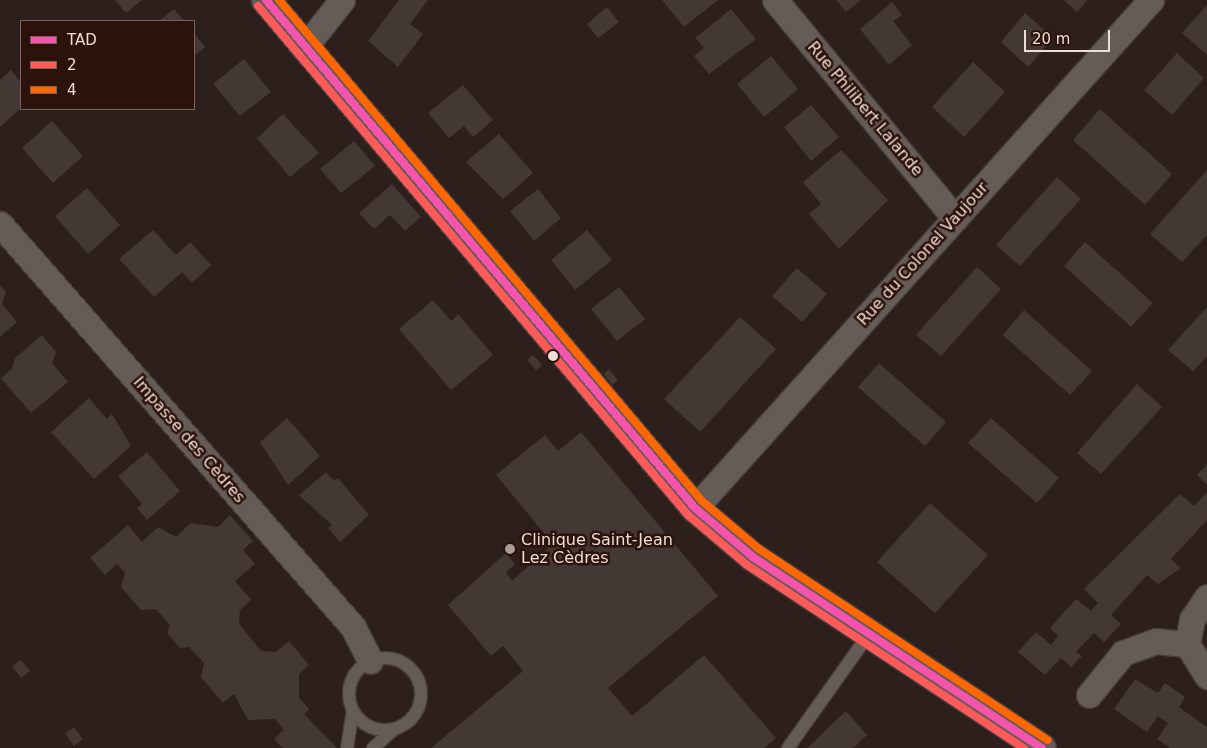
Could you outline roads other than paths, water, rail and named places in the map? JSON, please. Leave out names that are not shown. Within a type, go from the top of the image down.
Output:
[{"type":"street","points":[[266,0],[304,48],[695,508],[753,557],[1042,748]]},
{"type":"street","points":[[304,48],[342,0]]},
{"type":"street","name":"Rue Philibert Lalande","points":[[775,0],[955,218]]},
{"type":"street","name":"Rue du Colonel Vaujour","points":[[695,508],[1151,0]]},
{"type":"street","name":"Impasse des Cèdres","points":[[0,224],[354,627],[370,661]]},
{"type":"street","points":[[1207,597],[1192,619],[1187,644],[1207,676]]},
{"type":"street","points":[[1089,695],[1123,653],[1156,641],[1187,644]]},
{"type":"lane","points":[[788,748],[869,634]]},
{"type":"lane","points":[[347,748],[352,711],[349,700],[353,677],[370,661],[394,659],[409,668],[420,683],[420,707],[405,725],[393,730],[373,748]]},
{"type":"lane","points":[[352,711],[370,727],[393,730]]},
{"type":"place","name":"Clinique Saint-Jean Lez Cèdres","points":[[510,549]]}]
